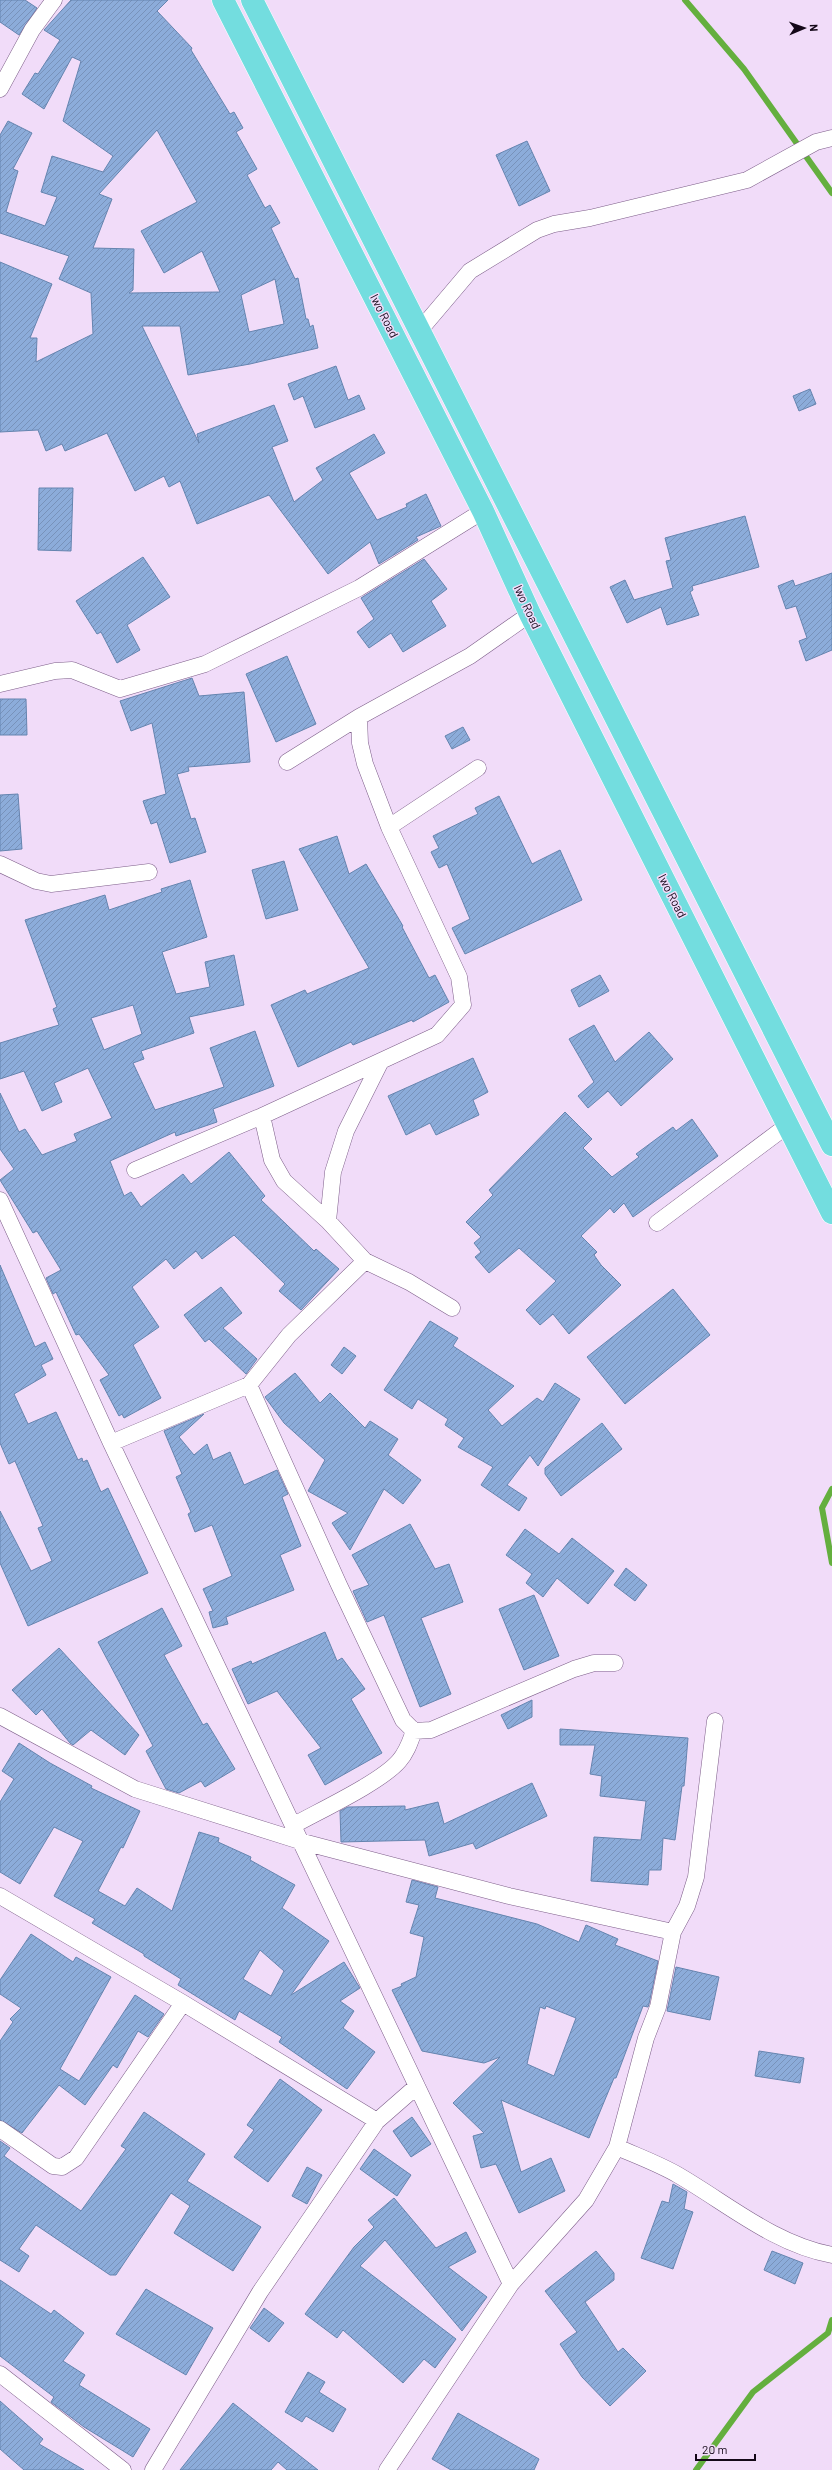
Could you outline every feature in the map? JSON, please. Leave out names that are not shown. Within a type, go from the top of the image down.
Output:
[{"type":"main road","name":"Iwo Road","points":[[223,0],[483,511],[530,614],[832,1213]]},
{"type":"main road","points":[[252,0],[832,1145]]},
{"type":"main road","points":[[598,750],[626,736]]},
{"type":"street","points":[[0,90],[32,30],[54,0]]},
{"type":"street","points":[[420,330],[470,271],[537,230],[554,224],[590,218],[747,180],[816,142],[832,138]]},
{"type":"street","points":[[0,684],[54,671],[72,670],[120,688],[205,664],[359,588],[483,511]]},
{"type":"street","points":[[287,762],[359,717],[470,656],[530,614]]},
{"type":"street","points":[[135,1170],[262,1116],[437,1035],[463,1005],[459,977],[389,827],[364,764],[360,743],[359,717]]},
{"type":"street","points":[[389,827],[478,768]]},
{"type":"street","points":[[0,864],[36,881],[51,884],[148,872]]},
{"type":"street","points":[[328,1220],[333,1172],[346,1131],[381,1061]]},
{"type":"street","points":[[262,1116],[272,1160],[284,1181],[328,1220],[365,1261],[409,1282],[452,1308]]},
{"type":"street","points":[[657,1223],[788,1126]]},
{"type":"street","points":[[0,1200],[111,1443],[303,1842],[417,2086],[512,2284]]},
{"type":"street","points":[[111,1443],[249,1385],[289,1336],[365,1261]]},
{"type":"street","points":[[249,1385],[339,1585],[403,1720],[414,1731],[431,1730],[574,1669],[594,1663],[615,1663]]},
{"type":"street","points":[[0,1716],[135,1789],[303,1842],[509,1896],[673,1932]]},
{"type":"street","points":[[387,2470],[512,2284],[586,2200],[617,2147],[646,2038],[658,2008],[673,1932],[687,1906],[696,1877],[714,1721]]},
{"type":"street","points":[[294,1825],[381,1776],[393,1766],[407,1750],[414,1731]]},
{"type":"street","points":[[0,1896],[183,2003],[377,2121]]},
{"type":"street","points":[[0,2129],[53,2166],[62,2167],[76,2158],[183,2003]]},
{"type":"street","points":[[153,2470],[260,2292],[377,2121],[417,2086]]},
{"type":"street","points":[[617,2147],[677,2175],[748,2221],[810,2251],[832,2254]]},
{"type":"street","points":[[0,2374],[123,2470]]},
{"type":"building","points":[[0,0],[25,0],[37,8],[19,35],[0,22]]},
{"type":"building","points":[[71,0],[168,0],[157,11],[192,48],[191,50],[230,114],[234,112],[243,128],[236,132],[257,169],[247,175],[265,208],[270,205],[280,223],[271,228],[295,279],[298,278],[306,319],[308,319],[310,327],[313,325],[318,348],[250,364],[188,375],[180,326],[142,326],[199,443],[197,434],[274,405],[288,441],[272,447],[294,502],[323,480],[316,468],[374,434],[385,453],[349,473],[377,520],[407,507],[406,504],[426,494],[441,526],[416,537],[418,540],[379,564],[370,542],[328,574],[269,495],[197,524],[180,481],[169,487],[164,476],[135,491],[107,433],[65,451],[62,444],[46,451],[38,430],[0,432],[0,262],[52,284],[30,338],[37,338],[36,362],[93,334],[91,293],[59,279],[69,256],[0,233],[0,135],[8,121],[32,133],[13,169],[18,171],[6,212],[45,226],[57,197],[41,192],[52,156],[103,172],[113,156],[63,121],[81,61],[72,57],[44,109],[22,94],[35,73],[38,74],[60,40],[44,30]],"holes":[[[157,130],[197,202],[141,231],[164,273],[202,251],[220,292],[129,293],[133,290],[134,249],[93,248],[112,199],[99,194]],[[275,279],[284,324],[249,332],[241,295]]]},
{"type":"building","points":[[527,141],[550,191],[519,206],[496,155]]},
{"type":"building","points":[[336,366],[348,400],[359,395],[365,409],[315,428],[303,396],[294,400],[288,384]]},
{"type":"building","points":[[810,389],[816,404],[799,411],[793,396]]},
{"type":"building","points":[[39,488],[73,488],[71,551],[38,550]]},
{"type":"building","points":[[745,516],[759,567],[692,586],[693,590],[690,592],[699,615],[667,625],[661,607],[627,623],[610,587],[625,580],[634,600],[673,588],[666,561],[671,560],[665,538]]},
{"type":"building","points":[[143,557],[170,597],[127,625],[140,650],[117,663],[101,632],[97,634],[76,601]]},
{"type":"building","points":[[424,559],[447,589],[431,601],[446,626],[403,652],[391,633],[369,648],[357,632],[374,619],[361,598]]},
{"type":"building","points":[[832,573],[832,650],[806,661],[799,641],[807,638],[796,606],[786,609],[778,586],[793,580],[795,586]]},
{"type":"building","points":[[287,656],[316,724],[276,742],[246,674]]},
{"type":"building","points":[[192,678],[199,696],[244,692],[250,762],[188,767],[189,771],[177,774],[191,819],[195,818],[206,852],[170,863],[157,822],[151,824],[143,801],[166,794],[152,723],[131,731],[120,701]]},
{"type":"building","points":[[0,699],[26,699],[27,735],[0,735]]},
{"type":"building","points":[[463,727],[470,740],[452,749],[445,736]]},
{"type":"building","points":[[18,794],[22,849],[0,851],[0,795]]},
{"type":"building","points":[[499,796],[532,864],[560,850],[582,900],[465,954],[452,928],[470,919],[447,864],[439,868],[431,852],[439,848],[433,836],[478,814],[475,808]]},
{"type":"building","points":[[337,836],[349,874],[366,864],[403,926],[402,927],[429,978],[435,975],[449,1002],[413,1022],[412,1020],[353,1045],[351,1042],[298,1067],[271,1005],[305,990],[307,994],[369,968],[299,849]]},
{"type":"building","points":[[284,861],[298,910],[266,919],[252,870]]},
{"type":"building","points":[[190,880],[207,937],[162,952],[176,994],[210,987],[205,962],[234,955],[244,1005],[189,1017],[194,1033],[141,1051],[144,1059],[133,1063],[155,1110],[224,1087],[210,1048],[255,1031],[274,1086],[213,1109],[217,1122],[176,1136],[175,1132],[110,1161],[124,1196],[131,1192],[141,1207],[183,1174],[191,1184],[229,1152],[265,1196],[261,1200],[314,1251],[316,1249],[339,1269],[301,1310],[279,1291],[285,1284],[234,1235],[202,1259],[196,1251],[174,1269],[166,1259],[132,1287],[159,1327],[133,1345],[161,1398],[124,1418],[122,1414],[119,1416],[100,1380],[109,1375],[79,1334],[76,1335],[56,1292],[53,1294],[46,1278],[61,1270],[37,1231],[33,1233],[0,1180],[14,1169],[0,1149],[0,1093],[19,1132],[25,1129],[42,1155],[77,1141],[74,1134],[112,1118],[88,1068],[54,1083],[62,1102],[42,1111],[24,1071],[0,1079],[0,1043],[59,1025],[53,1009],[57,1007],[25,920],[105,895],[109,910],[162,892],[161,889]],"holes":[[[133,1005],[142,1034],[104,1050],[91,1018]]]},
{"type":"building","points":[[600,975],[609,991],[579,1007],[571,990]]},
{"type":"building","points":[[594,1025],[615,1062],[649,1032],[673,1059],[621,1106],[608,1091],[588,1108],[578,1096],[594,1082],[569,1039]]},
{"type":"building","points":[[473,1058],[488,1092],[473,1100],[479,1115],[436,1135],[430,1123],[406,1135],[388,1096]]},
{"type":"building","points":[[565,1112],[592,1139],[583,1148],[612,1177],[639,1157],[636,1154],[659,1137],[673,1127],[676,1131],[692,1119],[718,1156],[633,1217],[624,1203],[614,1213],[610,1208],[581,1236],[597,1252],[594,1255],[601,1265],[621,1285],[569,1334],[553,1314],[540,1325],[526,1310],[556,1281],[519,1248],[489,1273],[475,1257],[481,1252],[474,1243],[481,1237],[466,1222],[493,1195],[489,1190]]},
{"type":"building","points":[[0,1265],[35,1347],[45,1342],[53,1359],[41,1365],[46,1375],[14,1394],[28,1424],[56,1412],[78,1460],[82,1458],[83,1462],[87,1460],[101,1492],[108,1488],[148,1573],[28,1626],[0,1563],[0,1511],[31,1571],[52,1561],[38,1528],[43,1526],[15,1461],[9,1464],[0,1443]]},
{"type":"building","points":[[221,1287],[242,1313],[223,1328],[257,1359],[246,1374],[209,1339],[205,1342],[184,1315]]},
{"type":"building","points":[[673,1289],[710,1335],[625,1404],[587,1357]]},
{"type":"building","points":[[430,1321],[458,1338],[453,1346],[514,1386],[488,1410],[502,1426],[537,1398],[543,1402],[555,1383],[580,1399],[538,1466],[530,1455],[507,1485],[527,1498],[519,1511],[481,1485],[493,1467],[458,1447],[464,1438],[445,1425],[448,1419],[418,1399],[412,1409],[384,1390]]},
{"type":"building","points":[[344,1347],[356,1356],[342,1374],[331,1365]]},
{"type":"building","points":[[295,1373],[320,1403],[330,1393],[365,1428],[370,1421],[398,1439],[388,1455],[421,1480],[403,1504],[384,1489],[350,1550],[332,1523],[348,1513],[308,1491],[325,1460],[284,1423],[265,1397]]},
{"type":"building","points":[[204,1414],[179,1437],[194,1455],[207,1444],[213,1460],[230,1452],[244,1485],[277,1470],[288,1494],[282,1497],[301,1546],[280,1555],[294,1590],[226,1617],[228,1624],[213,1628],[209,1612],[213,1611],[203,1589],[232,1576],[212,1525],[195,1532],[188,1514],[191,1512],[176,1477],[182,1474],[164,1431]]},
{"type":"building","points":[[602,1423],[622,1449],[561,1496],[545,1474],[545,1468]]},
{"type":"building","points":[[410,1524],[435,1569],[449,1564],[463,1602],[421,1618],[451,1694],[420,1707],[384,1615],[367,1622],[353,1591],[369,1585],[352,1555]]},
{"type":"building","points":[[525,1529],[559,1554],[572,1538],[614,1571],[588,1604],[557,1578],[543,1597],[526,1583],[532,1574],[506,1555]]},
{"type":"building","points":[[626,1568],[647,1585],[635,1601],[614,1585]]},
{"type":"building","points":[[534,1595],[559,1656],[524,1670],[499,1609]]},
{"type":"building","points":[[162,1608],[182,1646],[164,1655],[203,1725],[207,1723],[235,1769],[205,1787],[201,1781],[179,1793],[166,1789],[146,1751],[153,1746],[98,1642]]},
{"type":"building","points":[[325,1632],[337,1661],[342,1658],[365,1689],[351,1699],[382,1753],[325,1785],[308,1755],[321,1748],[277,1691],[248,1704],[232,1669],[251,1661],[252,1664]]},
{"type":"building","points":[[59,1648],[139,1735],[125,1755],[91,1730],[73,1745],[42,1709],[36,1715],[12,1690]]},
{"type":"building","points":[[532,1700],[532,1717],[508,1729],[501,1715]]},
{"type":"building","points":[[560,1729],[688,1738],[684,1786],[682,1786],[675,1840],[663,1838],[661,1870],[649,1870],[648,1885],[591,1881],[594,1837],[641,1840],[646,1801],[600,1796],[602,1776],[590,1774],[595,1745],[560,1745]]},
{"type":"building","points":[[19,1743],[50,1763],[92,1786],[91,1788],[140,1811],[123,1848],[121,1847],[98,1891],[125,1906],[137,1888],[172,1911],[199,1832],[219,1838],[218,1842],[251,1857],[250,1860],[295,1885],[282,1908],[329,1941],[291,1995],[344,1962],[360,1988],[340,2001],[354,2011],[343,2028],[375,2052],[347,2089],[279,2042],[282,2037],[239,2011],[235,2020],[178,1985],[181,1979],[144,1956],[144,1954],[92,1923],[95,1919],[54,1896],[83,1841],[54,1827],[20,1884],[0,1872],[0,1802],[14,1779],[2,1771]],"holes":[[[260,1950],[284,1971],[271,1996],[243,1979]]]},
{"type":"building","points":[[532,1783],[547,1816],[476,1849],[473,1843],[429,1856],[425,1840],[341,1842],[340,1811],[348,1807],[405,1806],[405,1810],[438,1802],[444,1824]]},
{"type":"building","points":[[412,1880],[438,1887],[435,1898],[537,1924],[579,1942],[586,1925],[618,1939],[615,1945],[658,1961],[648,2007],[643,2006],[616,2078],[614,2078],[589,2138],[501,2100],[521,2172],[551,2158],[565,2191],[519,2213],[496,2164],[481,2168],[473,2136],[484,2133],[453,2103],[500,2057],[484,2063],[422,2051],[392,1990],[402,1986],[401,1984],[416,1977],[424,1937],[410,1933],[419,1905],[406,1902]],"holes":[[[546,2006],[576,2018],[554,2076],[527,2064],[540,2007],[545,2009]]]},
{"type":"building","points":[[31,1934],[73,1962],[76,1957],[111,1977],[60,2069],[79,2081],[135,1995],[164,2014],[148,2037],[138,2031],[117,2068],[113,2065],[85,2105],[59,2085],[22,2133],[0,2120],[0,2041],[13,2022],[10,2019],[21,2008],[0,1994],[0,1980]]},
{"type":"building","points":[[676,1967],[719,1977],[710,2020],[667,2011]]},
{"type":"building","points":[[759,2051],[804,2058],[800,2083],[755,2076]]},
{"type":"building","points":[[280,2079],[322,2110],[268,2182],[234,2157],[254,2130],[247,2125]]},
{"type":"building","points":[[144,2112],[205,2154],[187,2181],[261,2227],[233,2271],[174,2233],[190,2206],[171,2193],[116,2275],[110,2275],[36,2225],[19,2249],[29,2256],[19,2272],[0,2260],[0,2141],[10,2148],[4,2156],[81,2211],[126,2149],[121,2146]]},
{"type":"building","points":[[412,2117],[431,2144],[411,2157],[393,2131]]},
{"type":"building","points":[[374,2149],[411,2175],[397,2196],[360,2169]]},
{"type":"building","points":[[307,2167],[322,2175],[307,2204],[292,2196]]},
{"type":"building","points":[[673,2184],[687,2192],[684,2209],[693,2212],[673,2269],[641,2258],[662,2201],[669,2203]]},
{"type":"building","points":[[394,2198],[436,2248],[466,2232],[476,2252],[448,2267],[487,2297],[462,2331],[385,2240],[360,2266],[456,2339],[435,2368],[424,2359],[403,2383],[343,2330],[337,2338],[305,2314],[354,2247],[374,2227],[368,2220]]},
{"type":"building","points":[[596,2251],[614,2273],[614,2280],[585,2302],[618,2352],[623,2348],[646,2371],[610,2406],[582,2377],[560,2344],[577,2332],[545,2291]]},
{"type":"building","points":[[772,2251],[803,2263],[795,2284],[764,2270]]},
{"type":"building","points":[[0,2280],[51,2314],[54,2310],[84,2333],[63,2361],[85,2375],[79,2385],[150,2429],[133,2457],[84,2427],[51,2402],[54,2397],[0,2356]]},
{"type":"building","points":[[146,2289],[213,2328],[186,2375],[116,2334]]},
{"type":"building","points":[[264,2308],[284,2323],[269,2342],[250,2328]]},
{"type":"building","points":[[308,2372],[325,2382],[319,2392],[346,2409],[333,2432],[306,2416],[302,2422],[285,2412]]},
{"type":"building","points":[[0,2401],[43,2439],[39,2444],[84,2470],[24,2470],[0,2449]]},
{"type":"building","points":[[233,2403],[318,2470],[287,2470],[278,2462],[271,2470],[180,2470]]},
{"type":"building","points":[[458,2413],[539,2459],[534,2470],[451,2470],[432,2459]]},
{"type":"waterway","points":[[685,0],[744,69],[832,193]]},
{"type":"waterway","points":[[832,1489],[822,1508],[832,1563]]},
{"type":"waterway","points":[[696,2470],[753,2392],[828,2333],[832,2320]]}]
